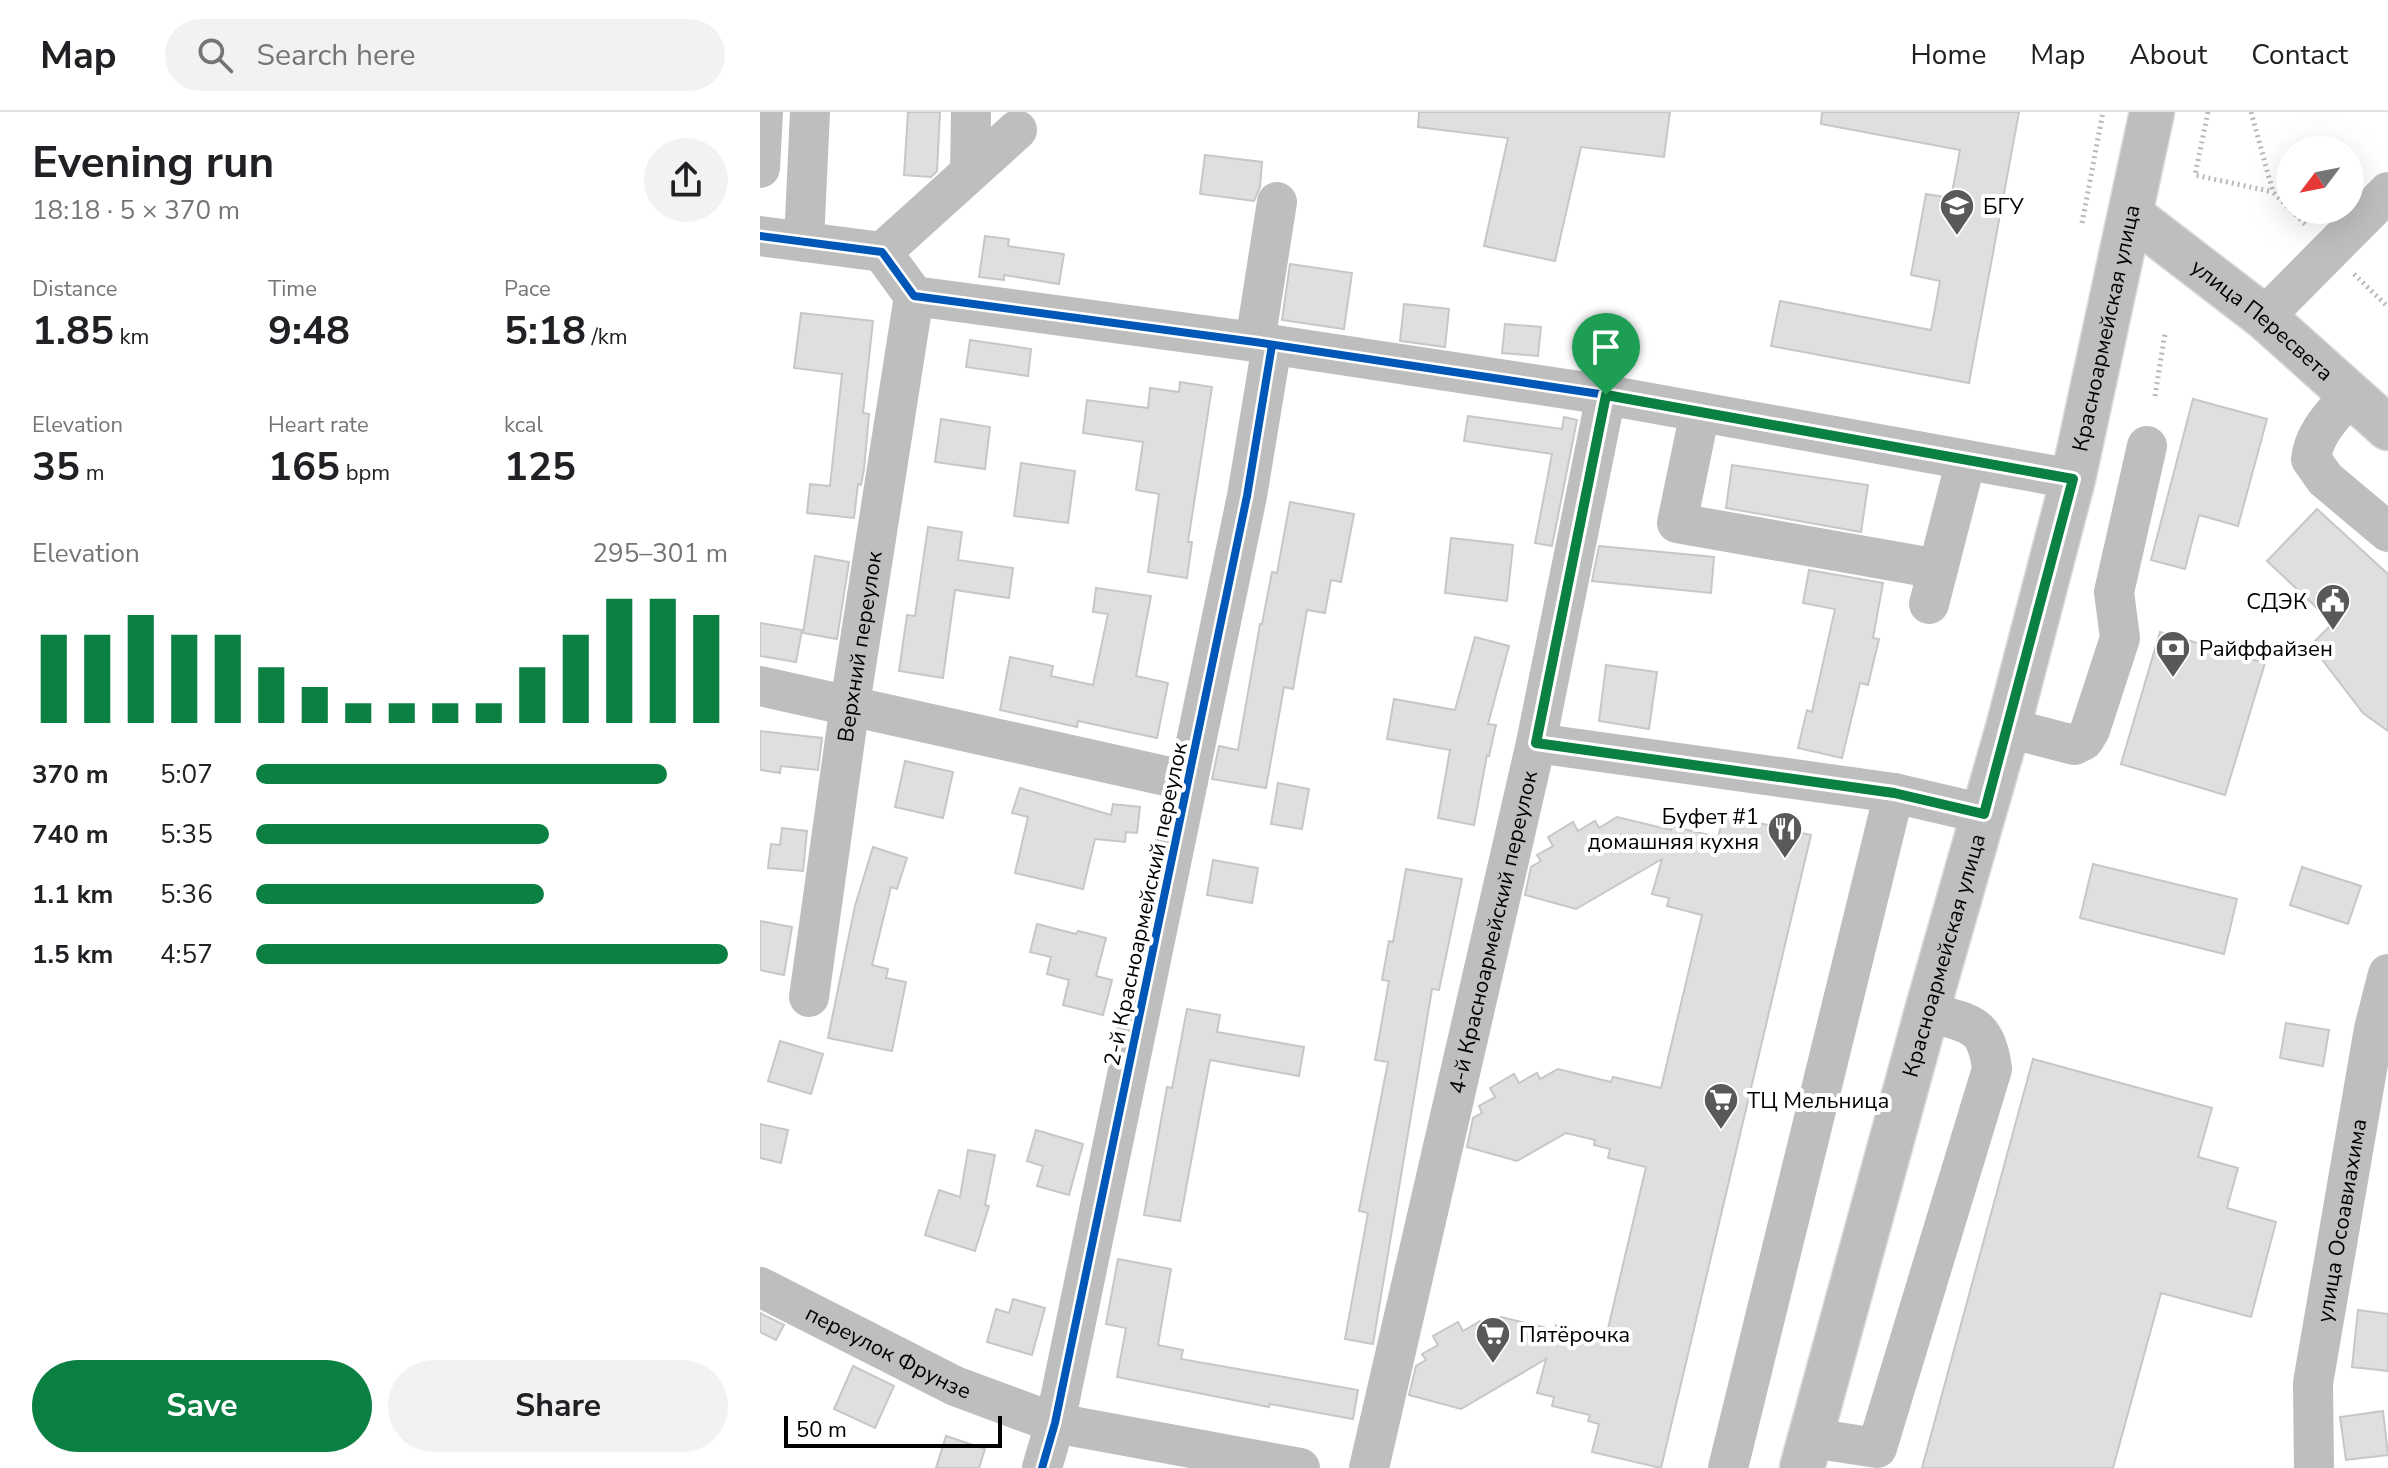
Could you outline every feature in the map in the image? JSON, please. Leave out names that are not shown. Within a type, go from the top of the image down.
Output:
[{"type":"main road","name":"Красноармейская улица","points":[[1807,1453],[1927,1011],[2008,728],[2073,479],[2152,112]]},
{"type":"main road","name":"улица Пересвета","points":[[2131,215],[2264,317],[2388,428]]},
{"type":"street","points":[[760,168],[763,112]]},
{"type":"street","points":[[804,242],[810,112]]},
{"type":"street","points":[[970,172],[971,112]]},
{"type":"street","points":[[882,252],[1017,130]]},
{"type":"street","points":[[2264,317],[2388,192]]},
{"type":"street","name":"2-й Красноармейский переулок","points":[[1042,1468],[1055,1423],[1247,496],[1277,202]]},
{"type":"street","points":[[760,236],[882,252],[914,296],[1606,395],[2073,479]]},
{"type":"street","name":"Верхний переулок","points":[[809,997],[850,704],[914,296]]},
{"type":"street","points":[[2351,394],[2319,433],[2311,459],[2325,479],[2388,532]]},
{"type":"street","name":"4-й Красноармейский переулок","points":[[1369,1468],[1536,743],[1606,395]]},
{"type":"street","points":[[1700,412],[1677,523],[1934,586],[1966,460]]},
{"type":"street","points":[[2008,728],[2074,745],[2084,740],[2090,730],[2120,638],[2114,592],[2147,446]]},
{"type":"street","points":[[760,686],[1188,781]]},
{"type":"street","points":[[1536,743],[1894,793],[1984,814]]},
{"type":"street","points":[[1728,1468],[1894,793]]},
{"type":"street","name":"улица Осоавиахима","points":[[2314,1468],[2313,1383],[2374,1029],[2388,974]]},
{"type":"street","points":[[1807,1453],[1877,1448],[1992,1069],[1989,1047],[1976,1027],[1927,1011]]},
{"type":"street","name":"переулок Фрунзе","points":[[760,1287],[955,1386],[1055,1423],[1300,1468]]},
{"type":"path","points":[[2082,223],[2103,112]]},
{"type":"path","points":[[2208,112],[2195,175],[2273,192]]},
{"type":"path","points":[[2251,112],[2276,195]]},
{"type":"path","points":[[2155,396],[2165,333]]},
{"type":"building","points":[[908,112],[940,112],[937,171],[931,177],[904,175]]},
{"type":"building","points":[[1419,112],[1670,112],[1664,157],[1581,147],[1555,261],[1484,246],[1508,138],[1418,127]]},
{"type":"building","name":"БГУ","points":[[1822,112],[2019,112],[1969,383],[1771,346],[1780,301],[1931,330],[1940,281],[1911,275],[1926,194],[1951,198],[1960,150],[1821,124]]},
{"type":"building","points":[[1205,155],[1262,162],[1260,187],[1254,201],[1200,194]]},
{"type":"building","points":[[985,236],[1009,239],[1008,246],[1064,254],[1059,284],[1004,275],[1004,280],[979,277]]},
{"type":"building","points":[[1290,264],[1352,273],[1344,329],[1282,320]]},
{"type":"building","points":[[1404,304],[1449,309],[1445,347],[1400,341]]},
{"type":"building","points":[[801,313],[873,321],[863,413],[869,414],[864,469],[861,485],[858,484],[854,518],[807,513],[810,484],[830,486],[842,374],[794,368]]},
{"type":"building","points":[[1505,324],[1541,327],[1538,356],[1502,353]]},
{"type":"building","points":[[970,340],[1031,349],[1028,376],[966,367]]},
{"type":"building","points":[[1180,382],[1212,387],[1188,542],[1192,542],[1187,578],[1148,572],[1159,494],[1136,490],[1143,442],[1083,433],[1087,400],[1148,408],[1150,388],[1179,392]]},
{"type":"building","points":[[2193,399],[2267,419],[2238,526],[2199,515],[2185,569],[2151,560]]},
{"type":"building","points":[[1468,416],[1562,429],[1564,417],[1577,420],[1552,546],[1535,543],[1552,454],[1464,441]]},
{"type":"building","points":[[941,419],[990,427],[985,469],[935,462]]},
{"type":"building","points":[[1021,463],[1075,471],[1068,523],[1014,516]]},
{"type":"building","points":[[1732,465],[1868,485],[1861,532],[1726,508]]},
{"type":"building","points":[[1290,502],[1354,514],[1341,582],[1331,580],[1325,613],[1307,610],[1293,689],[1284,687],[1266,788],[1212,779],[1219,746],[1238,750],[1260,624],[1272,572],[1277,573]]},
{"type":"building","points":[[2317,509],[2388,574],[2388,731],[2363,713],[2311,645],[2333,623],[2267,561]]},
{"type":"building","points":[[928,527],[962,532],[958,560],[1013,568],[1009,598],[955,590],[943,678],[899,671],[907,615],[915,616]]},
{"type":"building","points":[[1451,538],[1513,545],[1507,601],[1445,593]]},
{"type":"building","points":[[1599,546],[1714,557],[1711,593],[1592,581]]},
{"type":"building","points":[[815,556],[849,562],[837,639],[803,633]]},
{"type":"building","points":[[1809,570],[1883,583],[1873,638],[1879,639],[1868,685],[1860,683],[1842,758],[1798,748],[1807,710],[1812,712],[1835,609],[1803,603]]},
{"type":"building","points":[[1096,588],[1151,596],[1136,676],[1168,683],[1157,738],[1078,721],[1077,727],[1000,710],[1010,657],[1053,666],[1051,676],[1093,685],[1108,614],[1093,612]]},
{"type":"building","points":[[760,623],[802,630],[796,662],[760,656]]},
{"type":"building","points":[[2160,632],[2265,663],[2225,795],[2121,764]]},
{"type":"building","points":[[1475,637],[1509,646],[1488,724],[1496,725],[1474,825],[1438,818],[1450,750],[1387,739],[1394,699],[1455,710]]},
{"type":"building","points":[[1606,665],[1657,672],[1649,729],[1599,721]]},
{"type":"building","points":[[760,731],[822,738],[818,770],[781,766],[780,773],[760,770]]},
{"type":"building","points":[[905,761],[953,772],[943,818],[895,807]]},
{"type":"building","points":[[1278,783],[1309,789],[1302,829],[1271,824]]},
{"type":"building","points":[[1020,788],[1111,815],[1113,804],[1140,807],[1137,833],[1126,832],[1125,842],[1095,839],[1083,889],[1015,873],[1028,817],[1012,813]]},
{"type":"building","points":[[1724,815],[1811,835],[1661,1468],[1592,1452],[1599,1424],[1588,1421],[1590,1415],[1552,1406],[1554,1397],[1537,1393],[1546,1359],[1461,1409],[1409,1395],[1416,1366],[1426,1360],[1422,1354],[1438,1345],[1433,1336],[1458,1322],[1463,1331],[1480,1321],[1484,1327],[1501,1317],[1555,1330],[1556,1325],[1606,1337],[1646,1167],[1608,1158],[1610,1149],[1594,1145],[1595,1140],[1566,1133],[1517,1161],[1467,1147],[1473,1118],[1482,1113],[1479,1106],[1495,1097],[1490,1088],[1514,1074],[1519,1083],[1537,1073],[1540,1079],[1558,1069],[1611,1082],[1613,1077],[1661,1088],[1702,915],[1667,906],[1669,898],[1652,894],[1662,859],[1576,909],[1525,895],[1531,867],[1541,861],[1537,855],[1553,846],[1548,837],[1573,822],[1578,831],[1595,821],[1599,828],[1617,817],[1718,837]]},
{"type":"building","points":[[782,828],[807,831],[803,871],[768,868],[771,844],[780,845]]},
{"type":"building","points":[[873,847],[907,858],[897,889],[891,887],[872,965],[888,969],[886,978],[906,982],[892,1051],[828,1038],[855,906]]},
{"type":"building","points":[[1213,860],[1258,868],[1252,903],[1207,895]]},
{"type":"building","points":[[2093,864],[2237,899],[2224,954],[2080,918]]},
{"type":"building","points":[[2302,867],[2361,886],[2348,924],[2290,905]]},
{"type":"building","points":[[1406,869],[1462,879],[1439,990],[1432,989],[1373,1344],[1345,1339],[1368,1213],[1359,1211],[1388,1062],[1375,1060],[1389,981],[1382,980],[1389,941],[1393,942]]},
{"type":"building","points":[[760,921],[792,927],[784,975],[760,970]]},
{"type":"building","points":[[1037,924],[1106,938],[1096,976],[1112,980],[1103,1015],[1063,1005],[1069,980],[1047,974],[1051,957],[1030,952]]},
{"type":"building","points":[[1187,1009],[1220,1015],[1217,1032],[1304,1047],[1299,1076],[1210,1060],[1180,1221],[1144,1215],[1167,1087],[1172,1088]]},
{"type":"building","points":[[2286,1023],[2329,1030],[2323,1066],[2280,1058]]},
{"type":"building","points":[[780,1041],[823,1054],[811,1094],[768,1081]]},
{"type":"building","points":[[2033,1059],[2212,1108],[2198,1157],[2238,1168],[2227,1208],[2276,1222],[2251,1317],[2161,1293],[2113,1468],[1922,1468]]},
{"type":"building","points":[[760,1124],[788,1130],[781,1163],[760,1158]]},
{"type":"building","points":[[1036,1130],[1083,1144],[1069,1195],[1037,1186],[1043,1166],[1027,1161]]},
{"type":"building","points":[[968,1150],[995,1155],[985,1205],[989,1206],[975,1251],[925,1235],[939,1190],[960,1197]]},
{"type":"building","points":[[1118,1259],[1171,1269],[1158,1345],[1183,1350],[1181,1359],[1358,1390],[1353,1419],[1270,1404],[1269,1407],[1117,1377],[1126,1328],[1106,1324]]},
{"type":"building","points":[[1013,1299],[1045,1308],[1032,1355],[987,1342],[996,1309],[1009,1313]]},
{"type":"building","points":[[2358,1310],[2388,1314],[2388,1371],[2352,1367]]},
{"type":"building","points":[[760,1313],[784,1325],[776,1340],[760,1332]]},
{"type":"building","points":[[853,1366],[894,1386],[875,1428],[834,1409]]},
{"type":"building","points":[[2383,1411],[2388,1455],[2346,1460],[2340,1417]]},
{"type":"building","points":[[946,1436],[985,1449],[979,1468],[936,1468]]},
{"type":"cycle path","points":[[760,236],[882,252],[914,296],[1255,342],[1606,395],[2073,479]]},
{"type":"cycle path","points":[[1042,1468],[1055,1423],[1247,496],[1272,345]]},
{"type":"place","name":"БГУ","points":[[1957,237]]},
{"type":"place","name":"СДЭК","points":[[2333,632]]},
{"type":"place","name":"Райффайзен","points":[[2173,679]]},
{"type":"place","name":"Буфет #1 домашняя кухня","points":[[1785,860]]},
{"type":"place","name":"ТЦ Мельница","points":[[1721,1131]]},
{"type":"place","name":"Пятёрочка","points":[[1493,1365]]},
{"type":"route","points":[[1606,395],[2073,479],[1984,814],[1894,793],[1536,743],[1606,395]]}]
